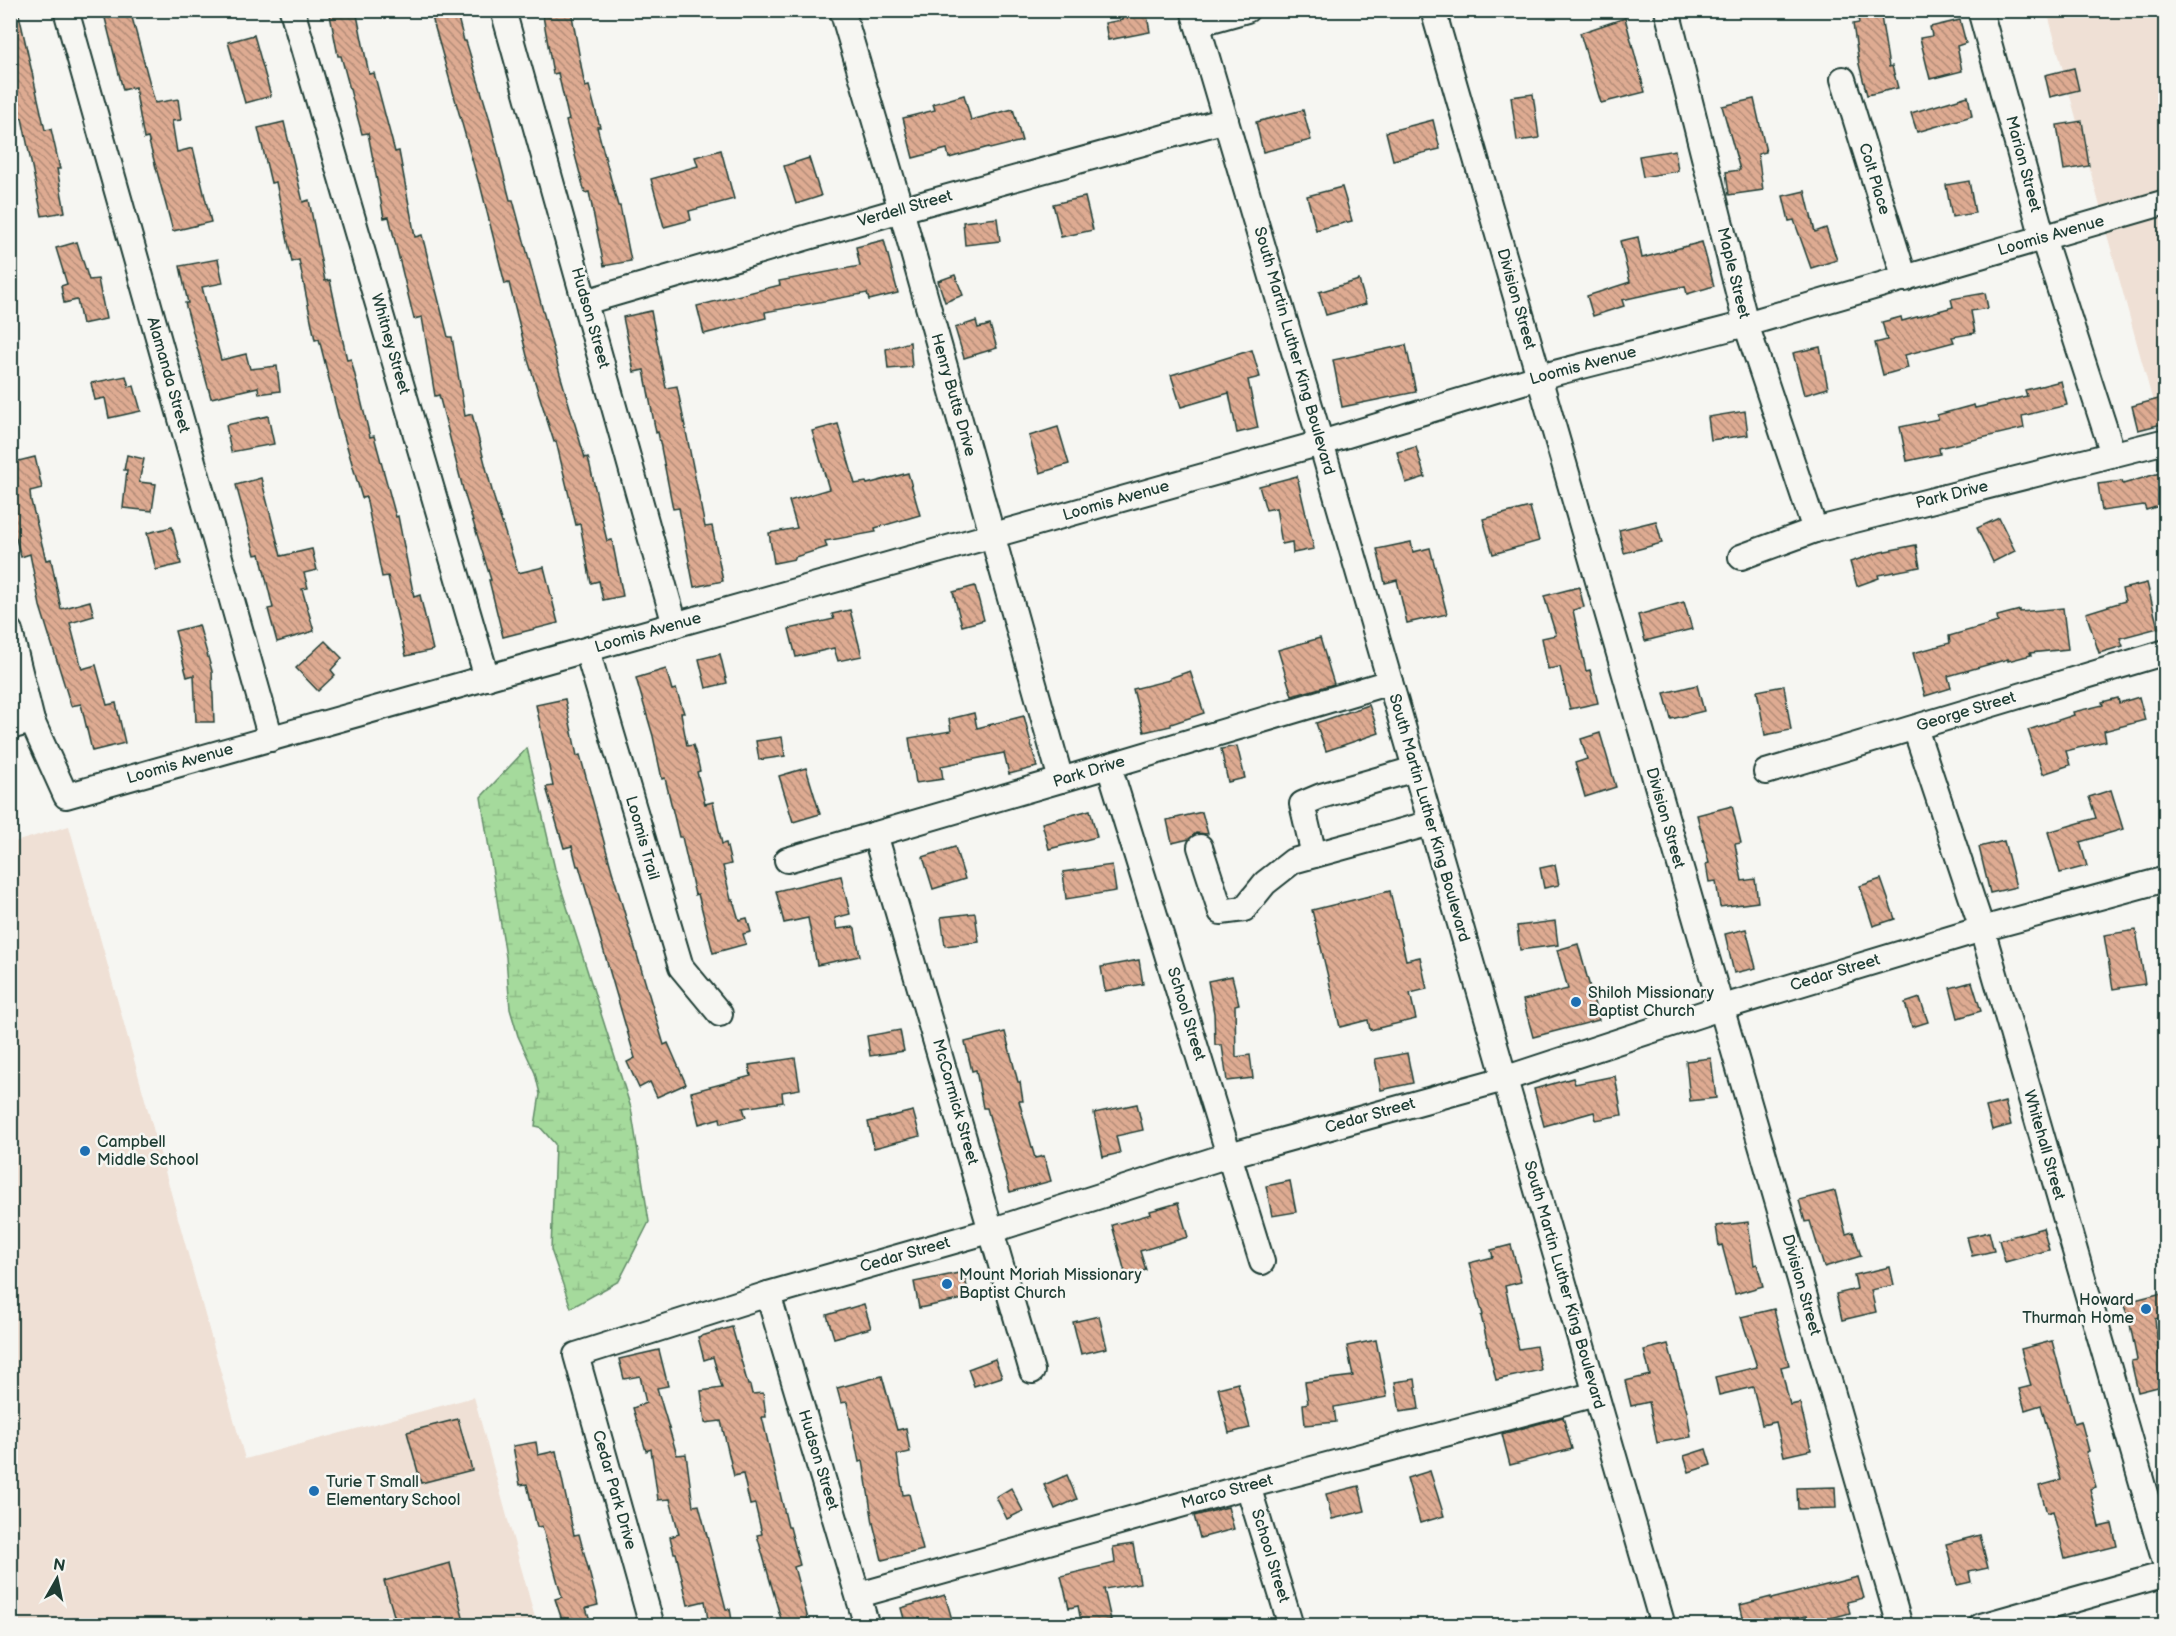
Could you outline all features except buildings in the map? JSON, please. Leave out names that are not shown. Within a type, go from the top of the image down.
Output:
[{"type":"street","name":"Alamanda Street","points":[[66,10],[271,739]]},
{"type":"street","name":"Whitney Street","points":[[292,10],[487,678]]},
{"type":"street","name":"Hudson Street","points":[[503,10],[675,625]]},
{"type":"street","name":"Henry Butts Drive","points":[[842,10],[901,210],[1061,780]]},
{"type":"street","points":[[1195,17],[1247,10]]},
{"type":"street","name":"Division Street","points":[[1433,10],[1900,1626]]},
{"type":"street","name":"Maple Street","points":[[1666,10],[1746,324],[1815,531]]},
{"type":"street","name":"Marion Street","points":[[1980,10],[2043,238],[2113,454]]},
{"type":"street","name":"South Martin Luther King Boulevard","points":[[1195,17],[1321,443],[1663,1626]]},
{"type":"street","name":"Colt Place","points":[[1843,79],[1905,279]]},
{"type":"street","name":"Verdell Street","points":[[585,302],[901,210],[1226,120]]},
{"type":"street","name":"Loomis Avenue","points":[[21,724],[66,796],[1321,443],[1539,377],[1746,324],[2166,202]]},
{"type":"street","name":"Park Drive","points":[[1741,558],[1815,531],[2166,441]]},
{"type":"street","points":[[10,631],[21,724]]},
{"type":"street","name":"Loomis Trail","points":[[587,650],[681,967],[720,1014]]},
{"type":"street","name":"George Street","points":[[1766,772],[2166,652]]},
{"type":"street","name":"Park Drive","points":[[787,860],[1390,682]]},
{"type":"street","name":"Whitehall Street","points":[[1915,728],[1982,928],[2166,1566]]},
{"type":"street","name":"School Street","points":[[1109,766],[1262,1262]]},
{"type":"street","points":[[1314,855],[1302,804],[1321,796],[1415,769]]},
{"type":"street","points":[[1200,847],[1221,912],[1244,909],[1265,883],[1293,861],[1431,823]]},
{"type":"street","name":"McCormick Street","points":[[875,834],[993,1230],[1032,1371]]},
{"type":"street","name":"Cedar Street","points":[[576,1355],[768,1294],[993,1230],[1229,1155],[1504,1079],[1720,1008],[1982,928],[2166,879]]},
{"type":"street","name":"Hudson Street","points":[[768,1294],[867,1626]]},
{"type":"street","name":"Cedar Park Drive","points":[[576,1355],[652,1626]]},
{"type":"street","name":"Marco Street","points":[[859,1595],[1248,1486],[1596,1394]]},
{"type":"street","name":"School Street","points":[[1248,1486],[1291,1626]]},
{"type":"street","points":[[1981,1626],[2166,1574]]},
{"type":"shaded area","points":[[2047,11],[2165,11],[2165,191],[2101,210]]},
{"type":"shaded area","points":[[2165,213],[2165,430],[2161,431],[2106,231]]},
{"type":"shaded area","points":[[69,826],[245,1459],[474,1397],[537,1625],[11,1626],[11,843]]},
{"type":"green space","points":[[527,748],[555,869],[631,1108],[649,1222],[619,1281],[571,1308],[551,1250],[555,1144],[540,1127],[535,1126],[540,1094],[535,1073],[518,1036],[510,1009],[506,957],[481,797]]},
{"type":"place","name":"Shiloh Missionary Baptist Church","points":[[1576,1002]]},
{"type":"place","name":"Campbell Middle School","points":[[85,1151]]},
{"type":"place","name":"Mount Moriah Missionary Baptist Church","points":[[947,1284]]},
{"type":"place","name":"Howard Thurman Home","points":[[2146,1309]]},
{"type":"place","name":"Turie T Small Elementary School","points":[[314,1491]]}]
